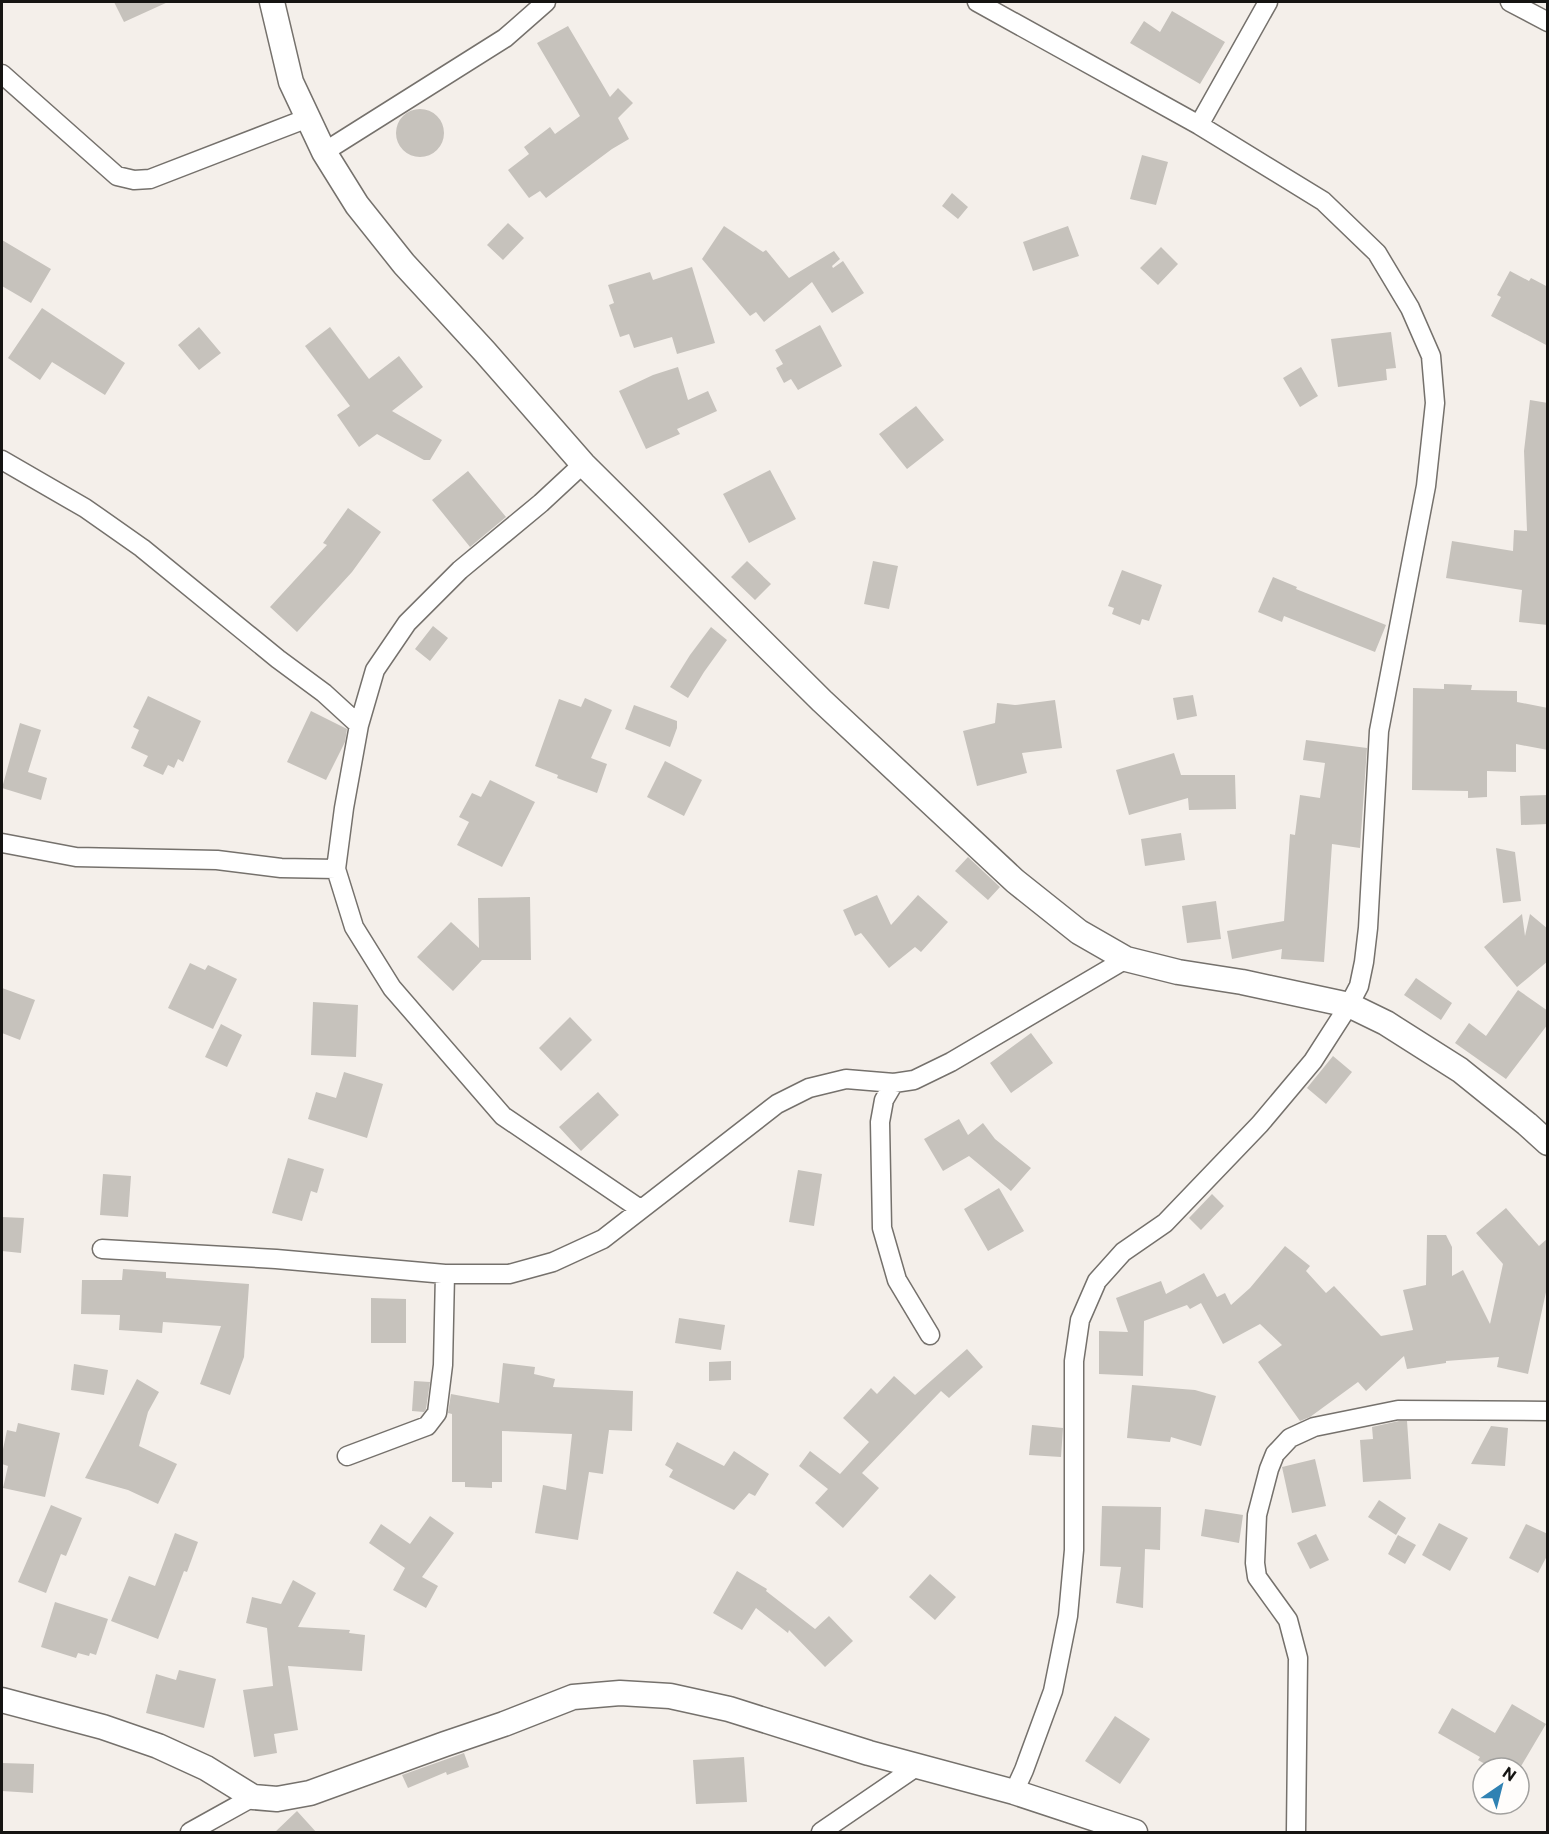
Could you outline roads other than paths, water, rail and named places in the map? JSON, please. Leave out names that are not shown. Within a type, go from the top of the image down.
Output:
[{"type":"street","points":[[272,2],[291,82],[324,152],[357,206],[404,264],[485,352],[582,464],[822,701],[1015,880],[1079,932],[1126,958],[1178,972],[1242,982],[1349,1005],[1386,1023],[1460,1070],[1548,1143]]},
{"type":"street","points":[[324,152],[505,38],[546,2]]},
{"type":"street","points":[[977,2],[1199,125],[1323,201],[1377,253],[1410,308],[1431,356],[1435,403],[1426,486],[1379,730],[1369,909],[1364,962],[1359,986],[1313,1061],[1260,1124],[1165,1223],[1123,1252],[1097,1281],[1080,1320],[1074,1361],[1074,1550],[1068,1616],[1053,1691],[1014,1792]]},
{"type":"street","points":[[1199,125],[1268,2]]},
{"type":"street","points":[[1510,2],[1548,22]]},
{"type":"street","points":[[2,74],[117,176],[134,180],[150,179],[308,118]]},
{"type":"street","points":[[2,460],[85,508],[142,548],[278,659],[324,693],[359,725]]},
{"type":"street","points":[[582,464],[541,503],[460,570],[407,622],[375,670],[359,725],[336,869],[354,927],[392,988],[503,1116],[640,1209]]},
{"type":"street","points":[[2,843],[76,857],[217,860],[280,868],[336,869]]},
{"type":"street","points":[[102,1249],[276,1259],[445,1274],[509,1274],[553,1262],[603,1239],[777,1104],[809,1088],[846,1079],[894,1083],[914,1080],[951,1062],[1126,958]]},
{"type":"street","points":[[894,1083],[884,1100],[880,1122],[882,1228],[897,1280],[930,1335]]},
{"type":"street","points":[[347,1456],[427,1426],[437,1413],[443,1365],[445,1274]]},
{"type":"street","points":[[1296,1833],[1298,1658],[1288,1620],[1257,1577],[1255,1563],[1257,1515],[1275,1454],[1290,1438],[1314,1426],[1398,1410],[1548,1411]]},
{"type":"street","points":[[2,1700],[103,1727],[158,1746],[206,1768],[253,1797],[277,1799],[310,1793],[573,1697],[620,1693],[670,1696],[729,1709],[916,1767],[1014,1792],[1135,1833]]},
{"type":"street","points":[[821,1833],[916,1767]]},
{"type":"street","points":[[190,1833],[253,1797]]}]
